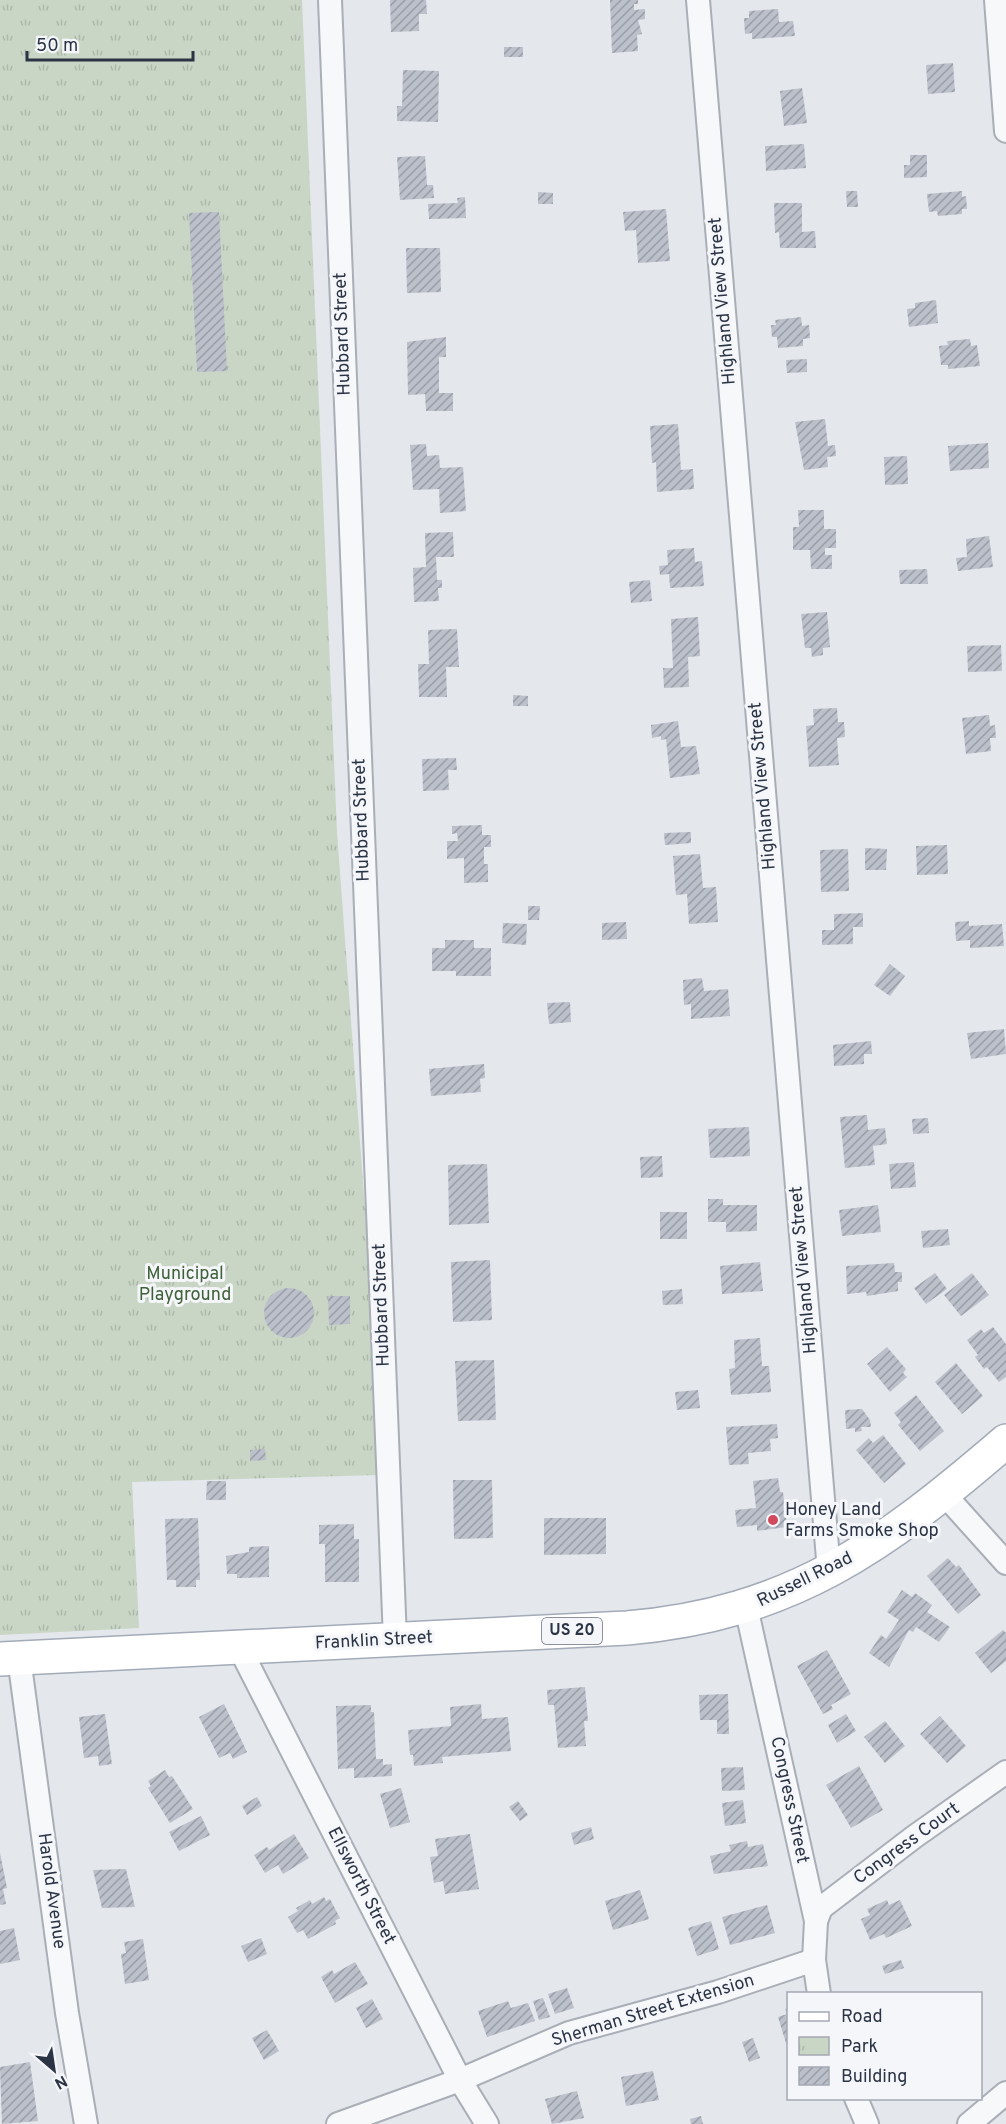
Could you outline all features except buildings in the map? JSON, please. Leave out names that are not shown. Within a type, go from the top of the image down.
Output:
[{"type":"main road","name":"Russell Road","points":[[746,1607],[829,1571],[888,1536],[944,1494],[1006,1441]]},
{"type":"main road","name":"Franklin Street","points":[[9,1658],[646,1627],[688,1621],[746,1607]]},
{"type":"street","name":"Hubbard Street","points":[[330,0],[395,1640]]},
{"type":"street","name":"Highland View Street","points":[[698,0],[829,1571]]},
{"type":"street","points":[[996,0],[1006,131]]},
{"type":"street","points":[[944,1494],[1006,1563]]},
{"type":"street","name":"Congress Street","points":[[746,1607],[816,1921],[814,1960],[819,1992]]},
{"type":"street","name":"Ellsworth Street","points":[[239,1647],[460,2080],[487,2124]]},
{"type":"street","name":"Harold Avenue","points":[[9,1658],[86,2124]]},
{"type":"street","name":"Congress Court","points":[[816,1921],[821,1908],[1006,1772]]},
{"type":"street","name":"Sherman Street Extension","points":[[460,2080],[569,2033],[718,1992],[814,1960]]},
{"type":"street","points":[[338,2124],[460,2080]]},
{"type":"street","points":[[969,2124],[1006,2093]]},
{"type":"street","points":[[857,2100],[867,2124]]},
{"type":"green space","name":"Municipal Playground","points":[[0,0],[302,0],[337,832],[375,1344],[378,1475],[132,1482],[139,1628],[0,1635]]},
{"type":"place","name":"Honey Land Farms Smoke Shop","points":[[773,1520]]}]
